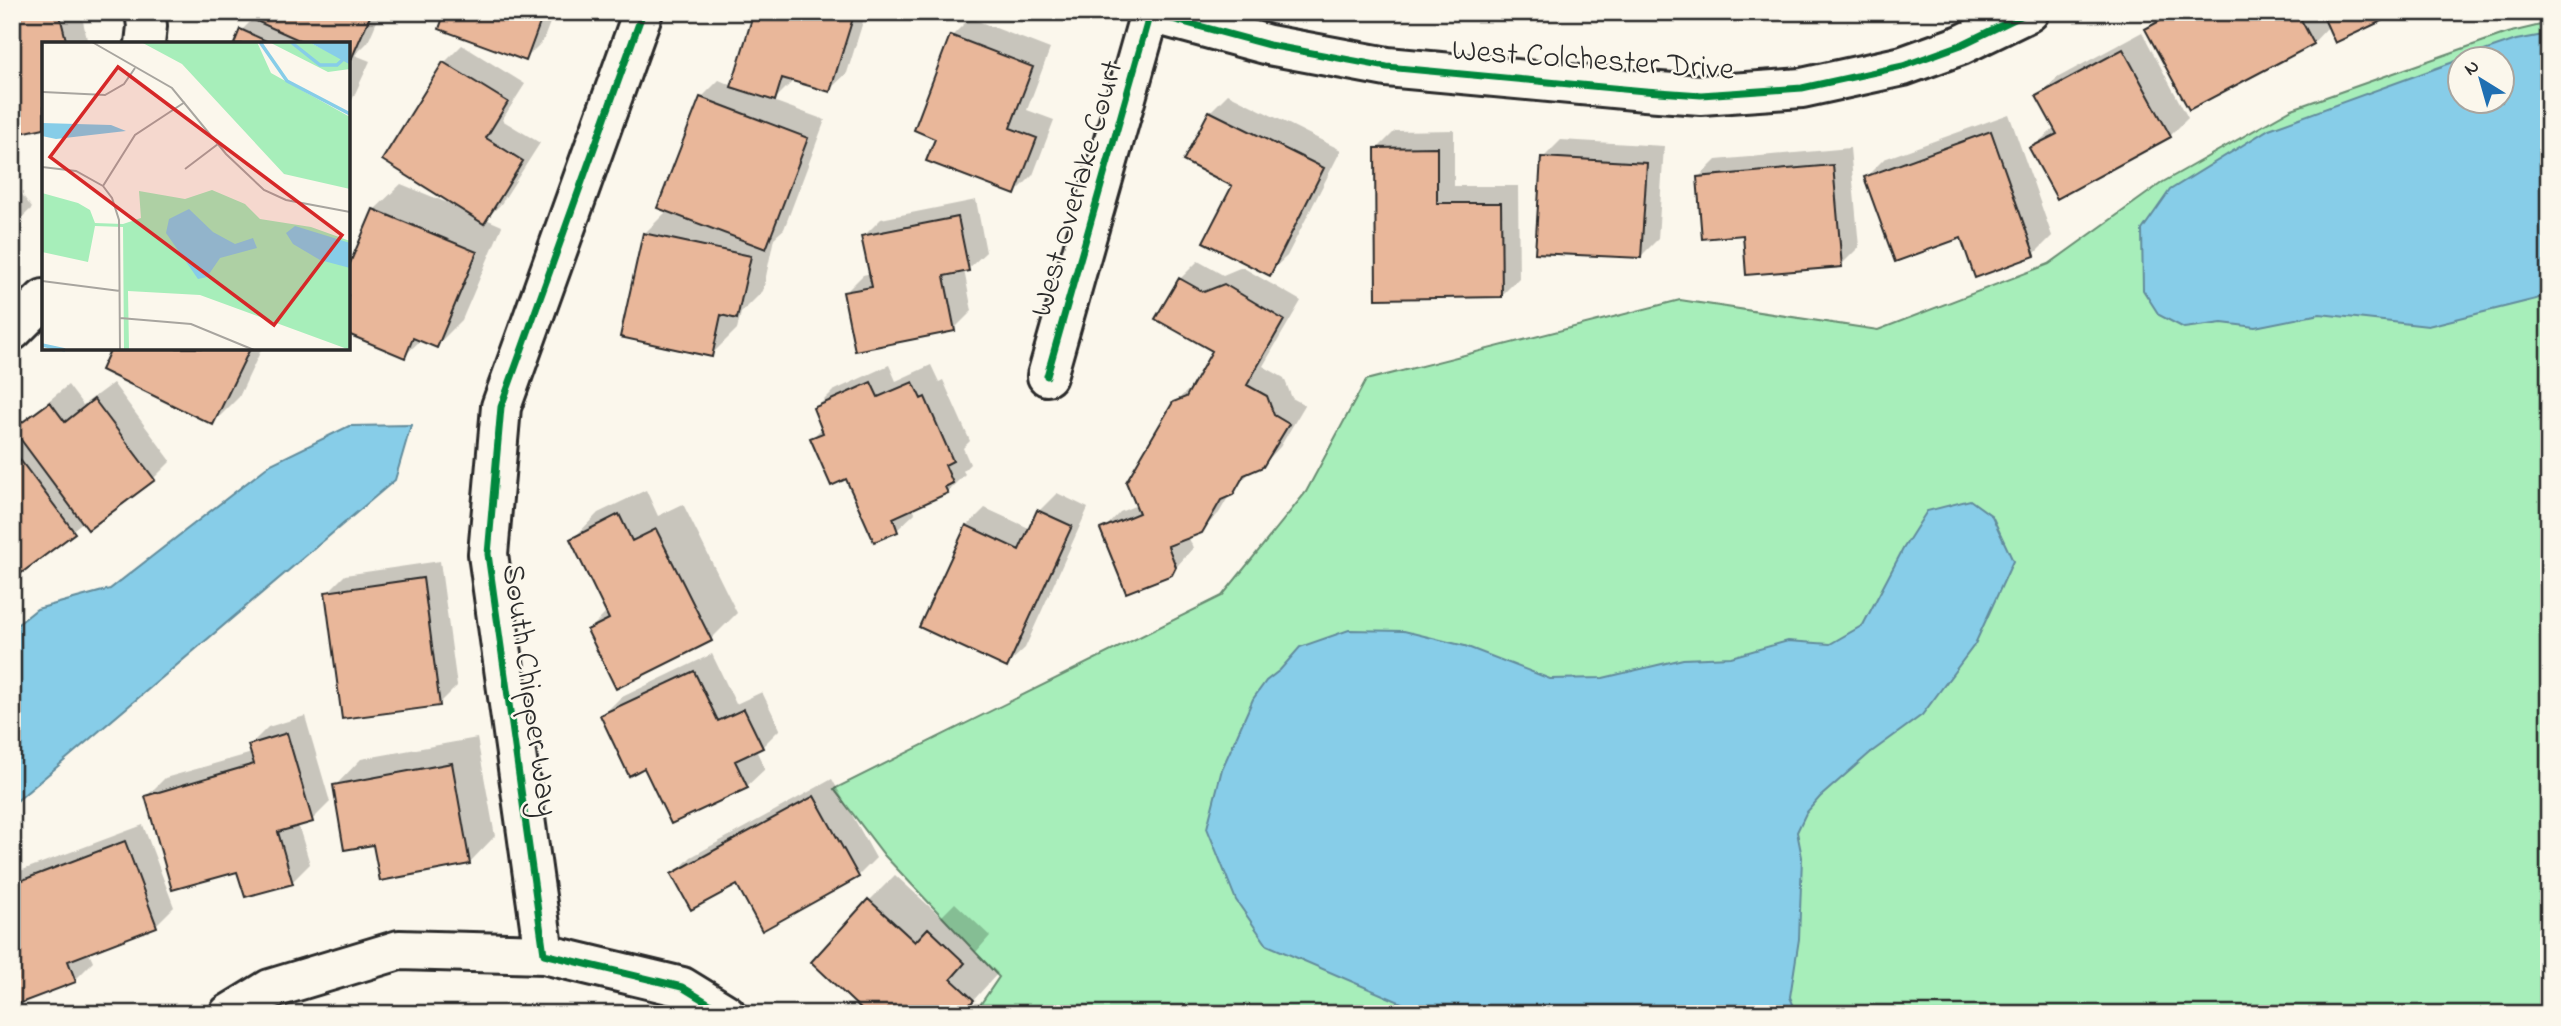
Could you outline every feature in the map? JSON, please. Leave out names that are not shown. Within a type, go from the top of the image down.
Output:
[{"type":"street","points":[[145,12],[145,42]]},
{"type":"street","name":"South Chipper Way","points":[[544,954],[488,554],[501,407],[643,12]]},
{"type":"street","name":"West Colchester Drive","points":[[1149,13],[1269,45],[1387,67],[1645,92],[1701,94],[1801,88],[1903,66],[1961,45],[2029,12]]},
{"type":"street","name":"West Overlake Court","points":[[1047,376],[1149,13]]},
{"type":"street","points":[[12,331],[42,301]]},
{"type":"street","points":[[229,1014],[270,989],[399,950],[544,954],[682,988],[726,1014]]},
{"type":"green space","points":[[2549,23],[2549,1012],[974,1014],[999,977],[885,856],[834,789],[1222,596],[1306,492],[1366,380],[1680,300],[1878,330],[2049,264],[2163,182],[2292,109],[2446,55],[2446,116],[2516,116],[2516,46],[2470,46],[2507,33]]},
{"type":"water","points":[[2549,34],[2549,294],[2428,326],[2320,314],[2255,327],[2222,323],[2184,328],[2159,315],[2143,290],[2142,230],[2170,190],[2269,129],[2446,65],[2446,116],[2516,116],[2516,46],[2499,46]]},
{"type":"water","points":[[411,425],[395,480],[12,805],[12,629],[37,609],[110,589],[271,464],[349,426]]},
{"type":"water","points":[[1970,500],[1992,516],[2013,561],[1975,644],[1922,715],[1870,753],[1806,813],[1797,832],[1802,857],[1799,939],[1790,997],[1797,1014],[1427,1014],[1267,945],[1236,900],[1207,828],[1222,769],[1253,699],[1266,681],[1280,670],[1300,647],[1349,630],[1404,631],[1465,646],[1550,679],[1603,678],[1683,659],[1731,657],[1788,641],[1830,644],[1863,625],[1903,549],[1927,511]]},
{"type":"building","points":[[12,12],[59,12],[66,42],[42,42],[42,128],[12,135]]},
{"type":"building","points":[[236,12],[372,12],[350,62],[350,42],[304,42]]},
{"type":"building","points":[[445,12],[544,12],[526,61],[439,29]]},
{"type":"building","points":[[754,12],[833,12],[853,18],[830,92],[782,78],[775,101],[731,87]]},
{"type":"building","points":[[2176,12],[2297,12],[2314,44],[2189,110],[2145,29]]},
{"type":"building","points":[[2321,12],[2401,12],[2335,43]]},
{"type":"building","points":[[240,29],[269,42],[235,42]]},
{"type":"building","points":[[950,35],[1033,67],[1010,128],[1037,138],[1015,195],[926,161],[935,139],[914,130]]},
{"type":"building","points":[[2123,49],[2171,137],[2057,199],[2029,148],[2057,134],[2036,96]]},
{"type":"building","points":[[443,62],[508,102],[486,138],[523,161],[484,224],[382,160]]},
{"type":"building","points":[[700,97],[808,138],[766,249],[657,208]]},
{"type":"building","points":[[1209,111],[1324,168],[1270,276],[1203,242],[1232,186],[1183,161]]},
{"type":"building","points":[[1991,131],[2035,256],[1975,278],[1961,238],[1895,262],[1864,177]]},
{"type":"building","points":[[1437,147],[1437,203],[1501,203],[1502,297],[1376,299],[1375,148]]},
{"type":"building","points":[[1541,157],[1647,163],[1641,258],[1535,253]]},
{"type":"building","points":[[1833,165],[1842,267],[1746,275],[1743,235],[1702,239],[1697,177]]},
{"type":"building","points":[[373,209],[477,252],[437,348],[413,338],[405,358],[350,335],[350,263]]},
{"type":"building","points":[[958,217],[969,271],[944,276],[955,331],[855,351],[843,292],[872,287],[861,236]]},
{"type":"building","points":[[643,233],[751,256],[737,319],[721,315],[712,357],[620,337]]},
{"type":"building","points":[[1179,278],[1204,292],[1224,284],[1284,320],[1247,385],[1267,396],[1274,415],[1289,424],[1263,467],[1244,475],[1233,495],[1221,500],[1202,533],[1168,546],[1176,567],[1172,575],[1126,593],[1100,529],[1139,513],[1126,482],[1173,402],[1186,397],[1212,351],[1155,319]]},
{"type":"building","points":[[110,350],[249,351],[213,425],[101,370]]},
{"type":"building","points":[[871,382],[878,397],[913,382],[921,399],[925,397],[953,461],[945,465],[953,483],[945,487],[948,493],[893,518],[898,532],[874,542],[846,479],[831,486],[810,438],[823,433],[813,408]]},
{"type":"building","points":[[94,399],[155,480],[88,530],[13,429],[50,402],[65,422]]},
{"type":"building","points":[[12,449],[75,533],[12,580]]},
{"type":"building","points":[[1037,510],[1072,526],[1007,668],[919,627],[966,525],[1019,550]]},
{"type":"building","points":[[619,514],[632,541],[656,529],[712,641],[616,689],[587,630],[609,619],[570,539]]},
{"type":"building","points":[[423,578],[440,706],[342,719],[325,592]]},
{"type":"building","points":[[694,671],[718,721],[744,709],[763,748],[735,761],[748,788],[671,824],[644,768],[629,776],[600,715]]},
{"type":"building","points":[[287,733],[313,822],[278,832],[293,884],[245,897],[237,872],[172,890],[145,796],[254,764],[248,745]]},
{"type":"building","points":[[452,763],[470,864],[380,881],[373,845],[344,850],[333,785]]},
{"type":"building","points":[[814,796],[859,877],[762,931],[737,885],[691,910],[671,874]]},
{"type":"building","points":[[125,841],[157,927],[68,961],[76,982],[18,1004],[12,989],[12,884]]},
{"type":"building","points":[[868,899],[915,942],[928,928],[965,963],[951,979],[974,1000],[961,1014],[866,1014],[811,962]]},
{"type":"cycle path","points":[[643,12],[501,407],[488,554],[544,954],[682,987],[726,1014]]},
{"type":"cycle path","points":[[1147,12],[1269,45],[1387,67],[1701,95],[1802,88],[1903,66],[1961,45],[2029,12]]},
{"type":"cycle path","points":[[1047,376],[1150,13]]}]
